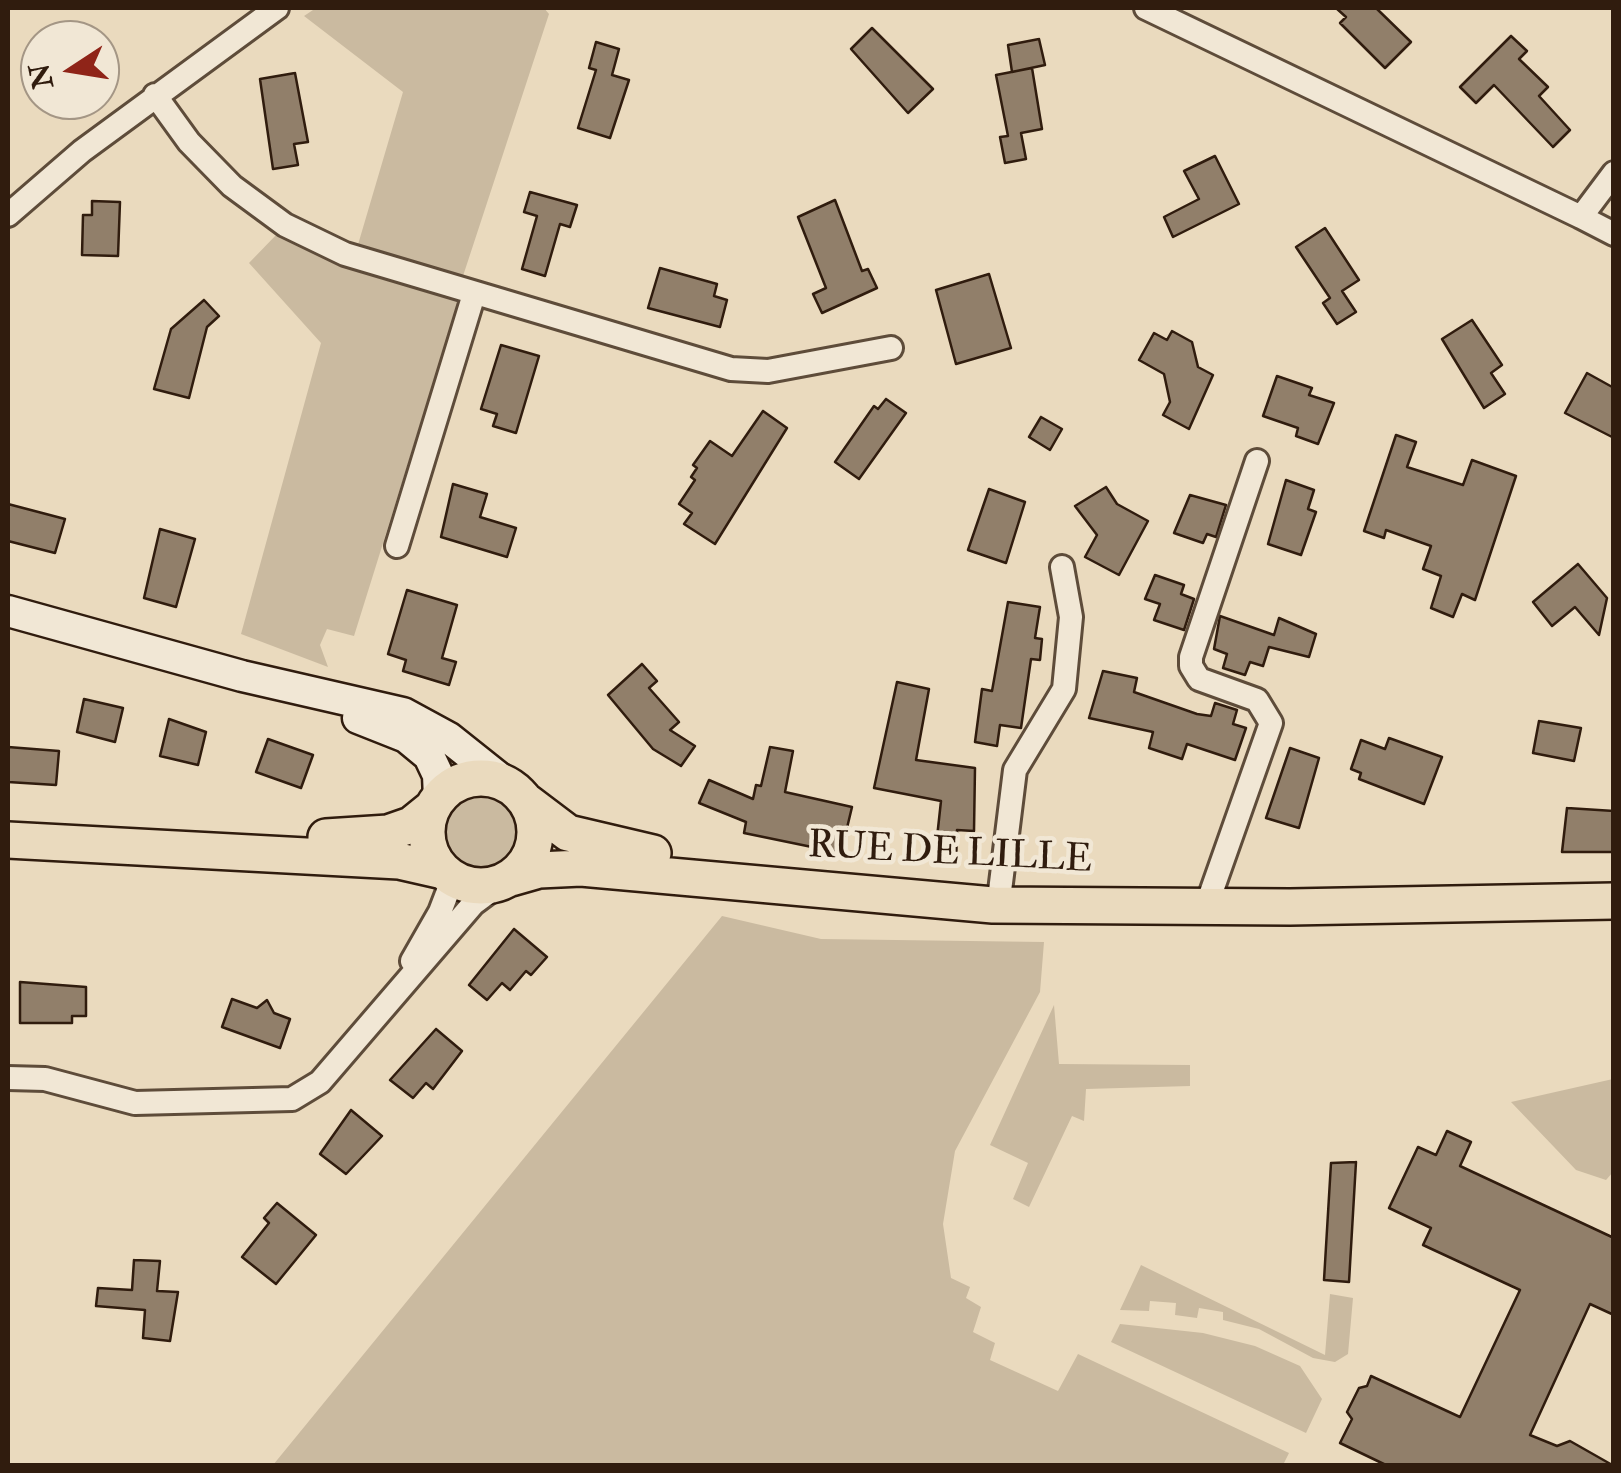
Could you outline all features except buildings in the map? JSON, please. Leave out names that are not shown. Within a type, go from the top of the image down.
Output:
[{"type":"main road","points":[[8,611],[242,676],[342,695],[414,717],[449,738],[559,828],[586,840],[750,869],[859,883],[1000,891],[1211,894],[1614,886]]},
{"type":"main road","points":[[242,676],[406,737],[433,761],[436,803],[428,844],[448,875]]},
{"type":"main road","points":[[8,831],[355,838],[400,829],[470,779],[490,778],[517,794],[536,827],[534,846],[526,864],[506,880],[476,886],[399,862],[8,840]]},
{"type":"main road","name":"RUE DE LILLE","points":[[506,880],[539,870],[580,868],[984,904],[1290,907],[1386,902],[1614,901]]},
{"type":"street","points":[[8,215],[155,95],[277,8]]},
{"type":"street","points":[[1146,8],[1614,234]]},
{"type":"street","points":[[155,95],[202,158],[247,199],[285,225],[345,254],[732,369],[768,372],[891,348]]},
{"type":"street","points":[[1580,217],[1614,173]]},
{"type":"street","points":[[398,546],[474,294]]},
{"type":"street","points":[[1211,894],[1271,722],[1257,700],[1199,678],[1190,666],[1257,461]]},
{"type":"street","points":[[1000,891],[1015,770],[1064,689],[1070,617],[1062,567]]},
{"type":"street","points":[[378,1014],[429,934],[448,875]]},
{"type":"street","points":[[8,1078],[45,1079],[135,1103],[280,1101],[304,1094],[320,1082],[473,904],[506,880]]},
{"type":"shaded area","points":[[316,8],[544,8],[549,14],[463,276],[357,248],[403,92],[304,16]]},
{"type":"shaded area","points":[[278,233],[349,267],[459,300],[354,636],[327,629],[320,645],[328,667],[241,634],[321,343],[249,263]]},
{"type":"shaded area","points":[[482,793],[496,795],[508,804],[517,816],[517,844],[508,856],[496,865],[482,867],[468,865],[456,856],[447,844],[445,830],[447,816],[456,804],[468,795]]},
{"type":"shaded area","points":[[722,916],[821,939],[1044,942],[1040,992],[955,1151],[943,1224],[951,1278],[970,1287],[966,1298],[981,1307],[973,1332],[995,1343],[990,1360],[1058,1391],[1078,1354],[1289,1453],[1283,1465],[273,1465]]},
{"type":"shaded area","points":[[1054,1005],[1059,1064],[1190,1065],[1190,1086],[1086,1089],[1084,1121],[1072,1116],[1029,1207],[1013,1199],[1028,1163],[990,1145]]},
{"type":"shaded area","points":[[1613,1079],[1613,1172],[1606,1180],[1576,1170],[1511,1102]]},
{"type":"shaded area","points":[[1141,1265],[1325,1355],[1330,1294],[1353,1298],[1348,1354],[1335,1362],[1313,1358],[1259,1329],[1223,1320],[1223,1312],[1199,1308],[1197,1318],[1175,1315],[1176,1303],[1150,1301],[1149,1311],[1120,1310]]},
{"type":"shaded area","points":[[1120,1324],[1203,1333],[1255,1346],[1300,1366],[1322,1399],[1306,1433],[1111,1342]]}]
